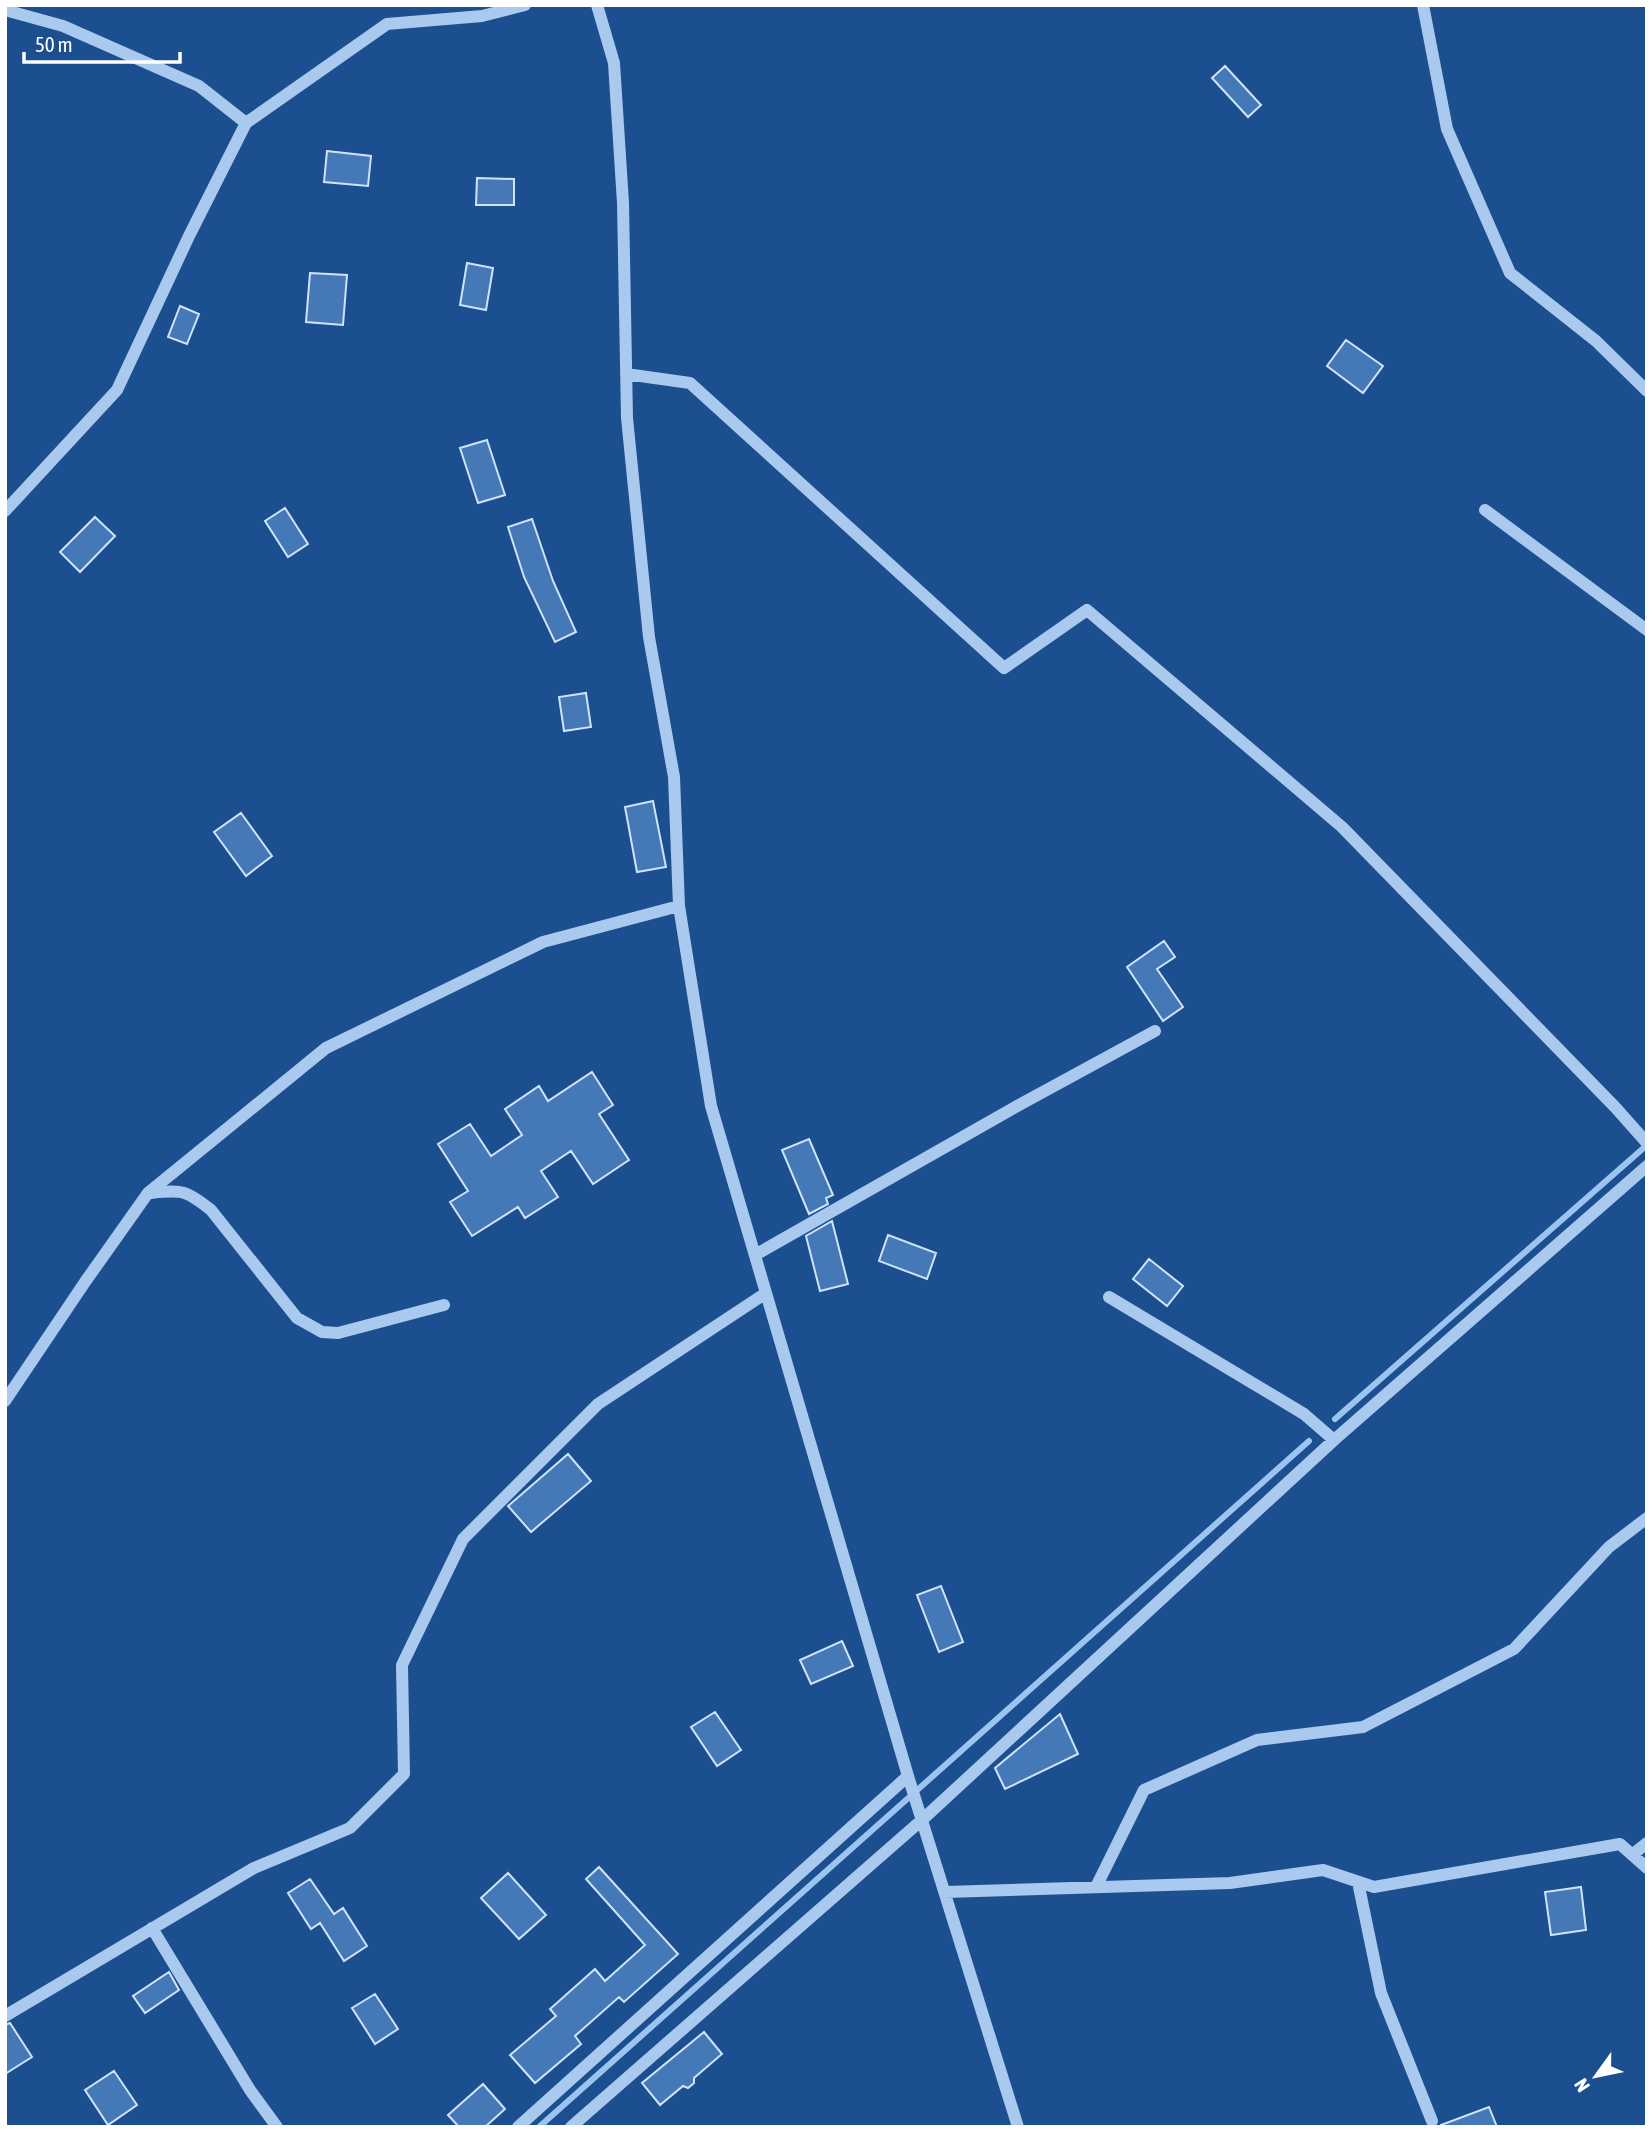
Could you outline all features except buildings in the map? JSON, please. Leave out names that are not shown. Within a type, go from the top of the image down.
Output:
[{"type":"street","points":[[5,511],[117,390],[188,236],[246,123],[387,24],[482,16],[526,5]]},
{"type":"street","points":[[597,5],[614,63],[623,203],[627,418],[649,638],[674,777],[678,906],[710,1107],[908,1776],[1018,2127]]},
{"type":"street","points":[[1423,5],[1447,129],[1510,273],[1596,341],[1647,391]]},
{"type":"street","points":[[5,10],[63,26],[199,86],[246,123]]},
{"type":"street","points":[[626,374],[690,383],[1004,668],[1087,610],[1342,827],[1644,1140]]},
{"type":"street","points":[[1485,510],[1647,629]]},
{"type":"street","points":[[5,1401],[148,1193],[326,1048],[542,942],[678,906]]},
{"type":"street","points":[[755,1255],[1019,1104],[1155,1031]]},
{"type":"street","points":[[571,2127],[923,1819],[1334,1440],[1647,1166]]},
{"type":"street","points":[[148,1193],[180,1190],[193,1195],[211,1210],[297,1318],[322,1332],[338,1334],[444,1305]]},
{"type":"street","points":[[5,2016],[254,1868],[349,1828],[404,1774],[402,1665],[463,1539],[598,1404],[766,1293]]},
{"type":"street","points":[[1109,1297],[1304,1414],[1334,1440]]},
{"type":"street","points":[[1096,1887],[1144,1790],[1257,1740],[1363,1727],[1514,1649],[1609,1547],[1647,1518]]},
{"type":"street","points":[[518,2127],[908,1776]]},
{"type":"street","points":[[1632,1855],[1647,1843]]},
{"type":"street","points":[[945,1892],[1230,1884],[1323,1870],[1374,1887],[1620,1844],[1647,1868]]},
{"type":"street","points":[[1358,1882],[1381,1993],[1432,2121]]},
{"type":"street","points":[[152,1928],[250,2090],[277,2127]]},
{"type":"waterway","points":[[1335,1419],[1647,1145]]},
{"type":"waterway","points":[[539,2127],[1309,1441]]}]
